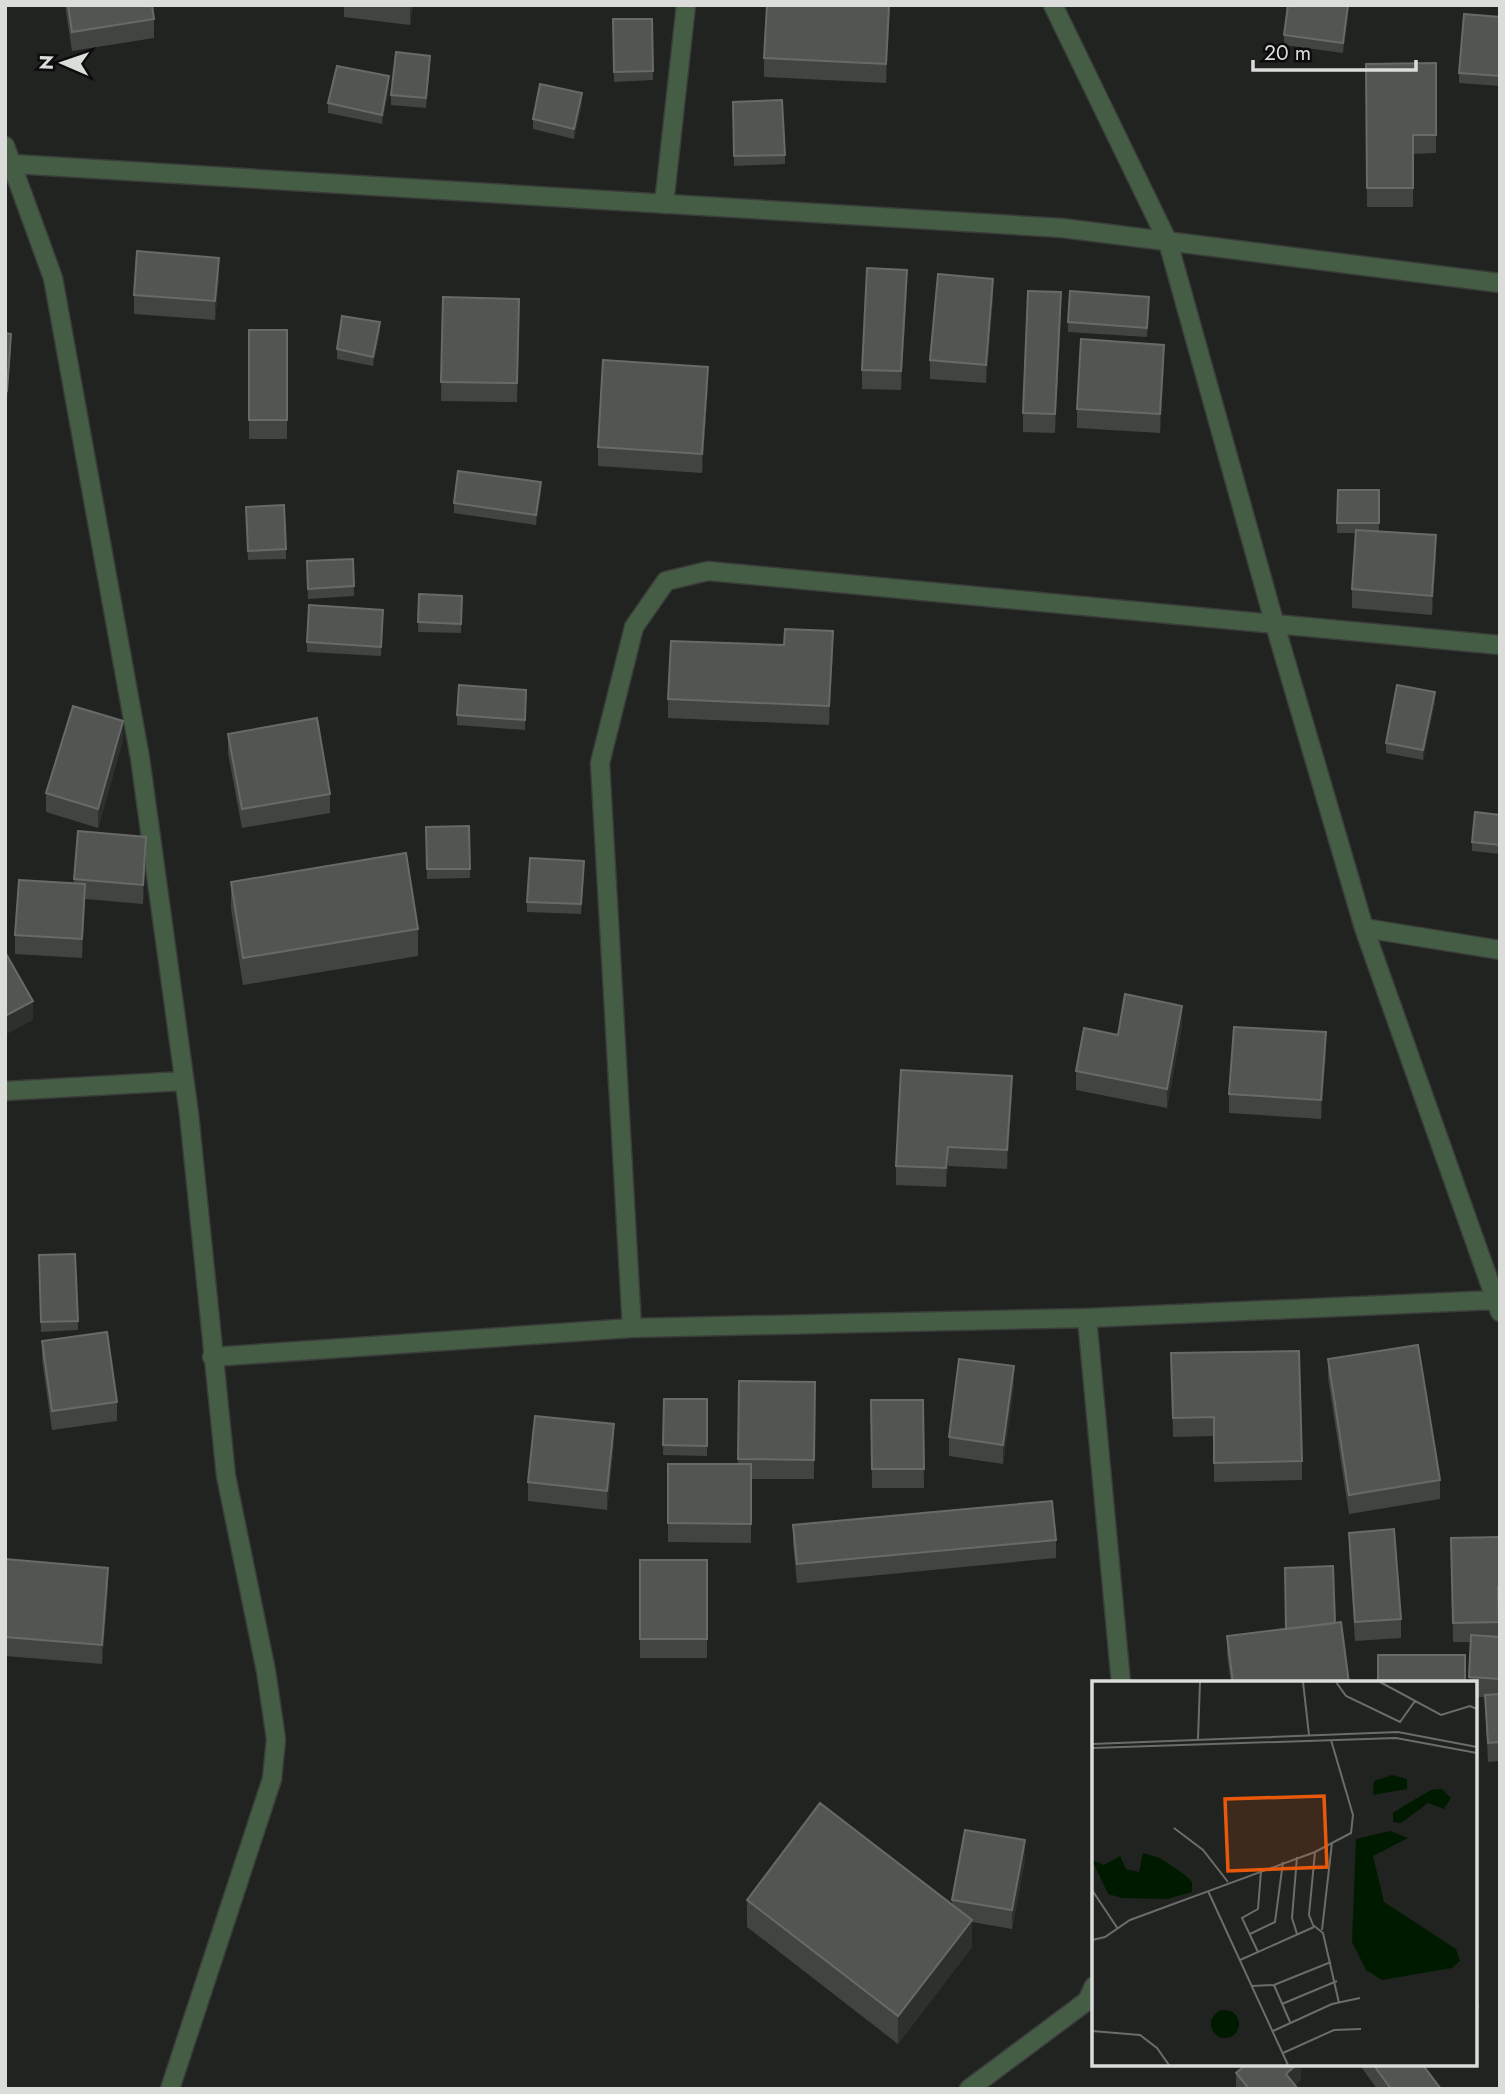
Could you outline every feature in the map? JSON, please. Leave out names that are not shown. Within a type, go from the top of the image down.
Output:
[{"type":"street","points":[[664,204],[686,5]]},
{"type":"street","points":[[212,1357],[632,1328],[1498,1306],[1364,928],[1275,625],[1168,242],[1053,5]]},
{"type":"street","points":[[5,146],[53,278],[140,758],[184,1082],[226,1476],[267,1671],[276,1739],[272,1779],[177,2059],[170,2089]]},
{"type":"street","points":[[13,164],[1062,228],[1500,283]]},
{"type":"street","points":[[632,1328],[600,763],[634,627],[666,581],[708,571],[1500,645]]},
{"type":"street","points":[[1364,928],[1500,950]]},
{"type":"street","points":[[5,1091],[184,1082]]},
{"type":"street","points":[[1087,1318],[1121,1681]]},
{"type":"street","points":[[969,2089],[1087,2001],[1092,1990]]},
{"type":"building","points":[[68,5],[152,5],[154,19],[72,32]]},
{"type":"building","points":[[767,5],[889,6],[886,64],[764,58]]},
{"type":"building","points":[[1288,5],[1348,5],[1343,43],[1284,35]]},
{"type":"building","points":[[1464,14],[1500,17],[1500,76],[1459,73]]},
{"type":"building","points":[[613,19],[652,19],[653,71],[614,72]]},
{"type":"building","points":[[396,52],[430,56],[426,98],[391,95]]},
{"type":"building","points":[[1436,63],[1436,135],[1413,135],[1413,188],[1367,188],[1366,64]]},
{"type":"building","points":[[337,66],[389,76],[382,115],[328,103]]},
{"type":"building","points":[[540,84],[582,93],[574,129],[533,119]]},
{"type":"building","points":[[782,100],[785,155],[734,156],[733,102]]},
{"type":"building","points":[[137,251],[219,258],[215,301],[134,295]]},
{"type":"building","points":[[867,268],[907,270],[901,371],[862,370]]},
{"type":"building","points":[[938,274],[993,279],[986,365],[930,360]]},
{"type":"building","points":[[1028,291],[1061,292],[1055,414],[1023,413]]},
{"type":"building","points":[[1070,291],[1149,297],[1147,328],[1068,322]]},
{"type":"building","points":[[443,297],[519,299],[517,383],[441,382]]},
{"type":"building","points":[[342,316],[380,322],[373,357],[337,349]]},
{"type":"building","points":[[249,330],[287,330],[287,420],[249,420]]},
{"type":"building","points":[[5,333],[11,334],[7,391],[5,391]]},
{"type":"building","points":[[1081,339],[1164,345],[1160,414],[1077,409]]},
{"type":"building","points":[[603,360],[708,367],[702,454],[598,447]]},
{"type":"building","points":[[458,471],[541,482],[536,515],[454,503]]},
{"type":"building","points":[[1338,490],[1379,490],[1379,523],[1337,523]]},
{"type":"building","points":[[284,505],[286,549],[248,551],[246,507]]},
{"type":"building","points":[[1356,530],[1436,535],[1432,596],[1352,589]]},
{"type":"building","points":[[353,559],[354,586],[308,589],[307,561]]},
{"type":"building","points":[[419,594],[462,596],[461,624],[418,622]]},
{"type":"building","points":[[309,605],[383,610],[381,647],[307,642]]},
{"type":"building","points":[[785,629],[833,631],[829,706],[668,699],[671,641],[784,645]]},
{"type":"building","points":[[459,685],[526,690],[525,720],[457,715]]},
{"type":"building","points":[[1397,685],[1435,692],[1423,750],[1386,743]]},
{"type":"building","points":[[73,706],[123,721],[98,809],[46,793]]},
{"type":"building","points":[[317,718],[330,794],[242,809],[228,734]]},
{"type":"building","points":[[1475,812],[1500,815],[1500,845],[1472,842]]},
{"type":"building","points":[[469,826],[470,869],[427,869],[426,827]]},
{"type":"building","points":[[78,831],[146,837],[143,885],[74,879]]},
{"type":"building","points":[[406,853],[418,929],[243,958],[231,882]]},
{"type":"building","points":[[530,858],[584,861],[581,904],[527,902]]},
{"type":"building","points":[[19,880],[85,884],[82,939],[15,935]]},
{"type":"building","points":[[5,952],[33,1001],[5,1016]]},
{"type":"building","points":[[1125,994],[1182,1006],[1167,1089],[1076,1071],[1084,1028],[1118,1035]]},
{"type":"building","points":[[1234,1027],[1326,1032],[1321,1100],[1229,1094]]},
{"type":"building","points":[[901,1070],[1012,1076],[1007,1150],[948,1147],[946,1168],[896,1166]]},
{"type":"building","points":[[75,1254],[78,1321],[41,1322],[39,1255]]},
{"type":"building","points":[[107,1332],[117,1402],[52,1411],[42,1341]]},
{"type":"building","points":[[1418,1345],[1440,1480],[1349,1495],[1328,1359]]},
{"type":"building","points":[[1299,1351],[1302,1461],[1214,1463],[1214,1417],[1173,1418],[1171,1353]]},
{"type":"building","points":[[959,1359],[1014,1366],[1003,1445],[949,1437]]},
{"type":"building","points":[[739,1381],[815,1382],[814,1460],[738,1459]]},
{"type":"building","points":[[664,1399],[707,1399],[707,1446],[663,1445]]},
{"type":"building","points":[[871,1400],[923,1400],[924,1469],[872,1469]]},
{"type":"building","points":[[535,1416],[614,1424],[607,1491],[528,1482]]},
{"type":"building","points":[[668,1464],[751,1464],[751,1524],[668,1523]]},
{"type":"building","points":[[1052,1501],[1056,1540],[797,1564],[793,1525]]},
{"type":"building","points":[[1394,1529],[1401,1619],[1355,1622],[1349,1533]]},
{"type":"building","points":[[1500,1537],[1499,1622],[1453,1623],[1451,1538]]},
{"type":"building","points":[[5,1559],[108,1568],[102,1645],[5,1637]]},
{"type":"building","points":[[640,1560],[707,1560],[707,1639],[640,1639]]},
{"type":"building","points":[[1333,1566],[1335,1623],[1286,1629],[1285,1568]]},
{"type":"building","points":[[1341,1622],[1349,1681],[1233,1681],[1227,1636]]},
{"type":"building","points":[[1471,1635],[1500,1637],[1500,1679],[1469,1677]]},
{"type":"building","points":[[1378,1655],[1465,1655],[1465,1681],[1378,1681]]},
{"type":"building","points":[[1500,1694],[1500,1742],[1488,1743],[1485,1695]]},
{"type":"building","points":[[820,1803],[972,1920],[898,2016],[747,1900]]},
{"type":"building","points":[[965,1830],[1025,1840],[1012,1910],[952,1900]]},
{"type":"building","points":[[1245,2066],[1295,2066],[1286,2074],[1298,2089],[1249,2089],[1236,2073]]},
{"type":"building","points":[[1374,2066],[1424,2066],[1441,2089],[1391,2089]]}]
